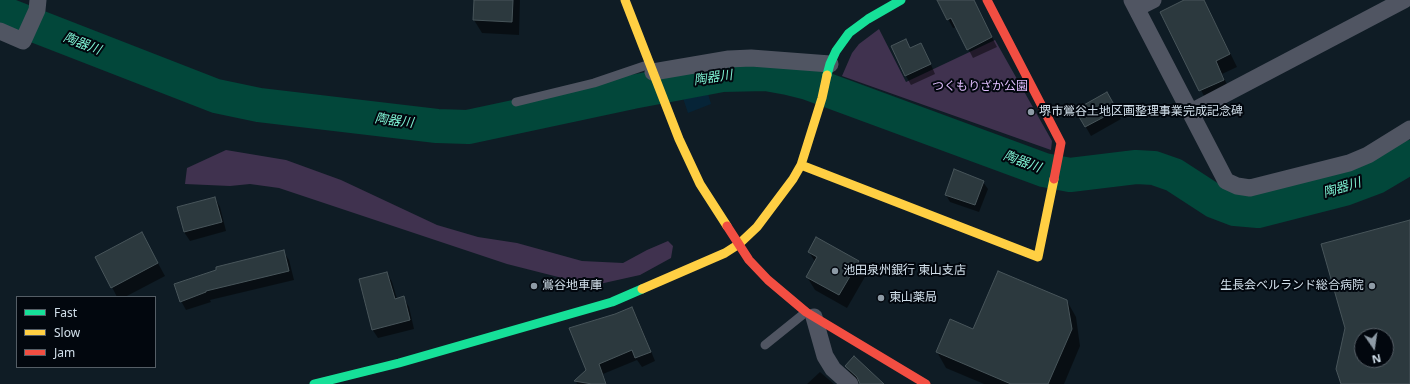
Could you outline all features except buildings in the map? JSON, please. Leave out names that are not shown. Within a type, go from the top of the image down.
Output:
[{"type":"street","points":[[0,32],[23,41],[34,17],[38,0]]},
{"type":"street","points":[[625,0],[664,101],[700,184],[749,260],[768,280],[810,315],[926,384]]},
{"type":"street","points":[[314,384],[399,363],[612,302],[725,253],[739,244],[757,226],[793,179],[800,165],[822,98],[828,72],[836,51],[849,33],[868,19],[900,0]]},
{"type":"street","points":[[800,165],[1038,257],[1061,143],[987,0]]},
{"type":"street","points":[[1153,0],[1135,4],[1226,181],[1237,186],[1250,188],[1349,164],[1368,155],[1410,129]]},
{"type":"street","points":[[1191,112],[1404,0]]},
{"type":"street","points":[[653,72],[729,59],[751,58],[828,72]]},
{"type":"street","points":[[810,315],[825,356],[833,369],[850,384]]},
{"type":"lane","points":[[516,102],[594,83],[653,72]]},
{"type":"lane","points":[[765,345],[810,315]]},
{"type":"shaded area","points":[[707,90],[711,104],[688,113],[682,95]]},
{"type":"green space","name":"つくもりざか公園","points":[[879,29],[906,82],[995,40],[1052,141],[1051,150],[842,76],[852,53],[859,44]]},
{"type":"green space","points":[[226,150],[286,160],[341,180],[437,225],[478,237],[517,243],[582,261],[623,263],[668,241],[673,246],[671,258],[640,275],[604,283],[574,281],[507,264],[279,188],[250,184],[230,186],[185,184],[187,168]]},
{"type":"waterway","name":"陶器川","points":[[0,12],[216,96],[259,105],[437,126],[468,127],[632,92],[722,75],[766,74],[808,83],[1044,170],[1070,175],[1136,167],[1154,168],[1174,175],[1214,201],[1235,209],[1258,211],[1344,189],[1376,177],[1410,157]]},
{"type":"traffic: fast","points":[[827,75],[836,51],[849,33],[868,19],[901,0]]},
{"type":"traffic: fast","points":[[314,384],[399,363],[612,302],[642,289]]},
{"type":"traffic: slow","points":[[625,0],[679,139],[700,184],[727,226]]},
{"type":"traffic: slow","points":[[642,289],[725,253],[739,244],[757,227],[793,179],[801,165],[822,98],[827,75]]},
{"type":"traffic: slow","points":[[801,165],[1038,257],[1054,179]]},
{"type":"traffic: jam","points":[[987,0],[1061,143],[1054,179]]},
{"type":"traffic: jam","points":[[727,226],[749,260],[768,280],[806,312],[926,384]]},
{"type":"place","name":"堺市鶯谷土地区画整理事業完成記念碑","points":[[1031,112]]},
{"type":"place","name":"池田泉州銀行 東山支店","points":[[835,271]]},
{"type":"place","name":"鴬谷地車庫","points":[[534,286]]},
{"type":"place","name":"生長会ベルランド総合病院","points":[[1372,286]]},
{"type":"place","name":"東山薬局","points":[[881,298]]}]
